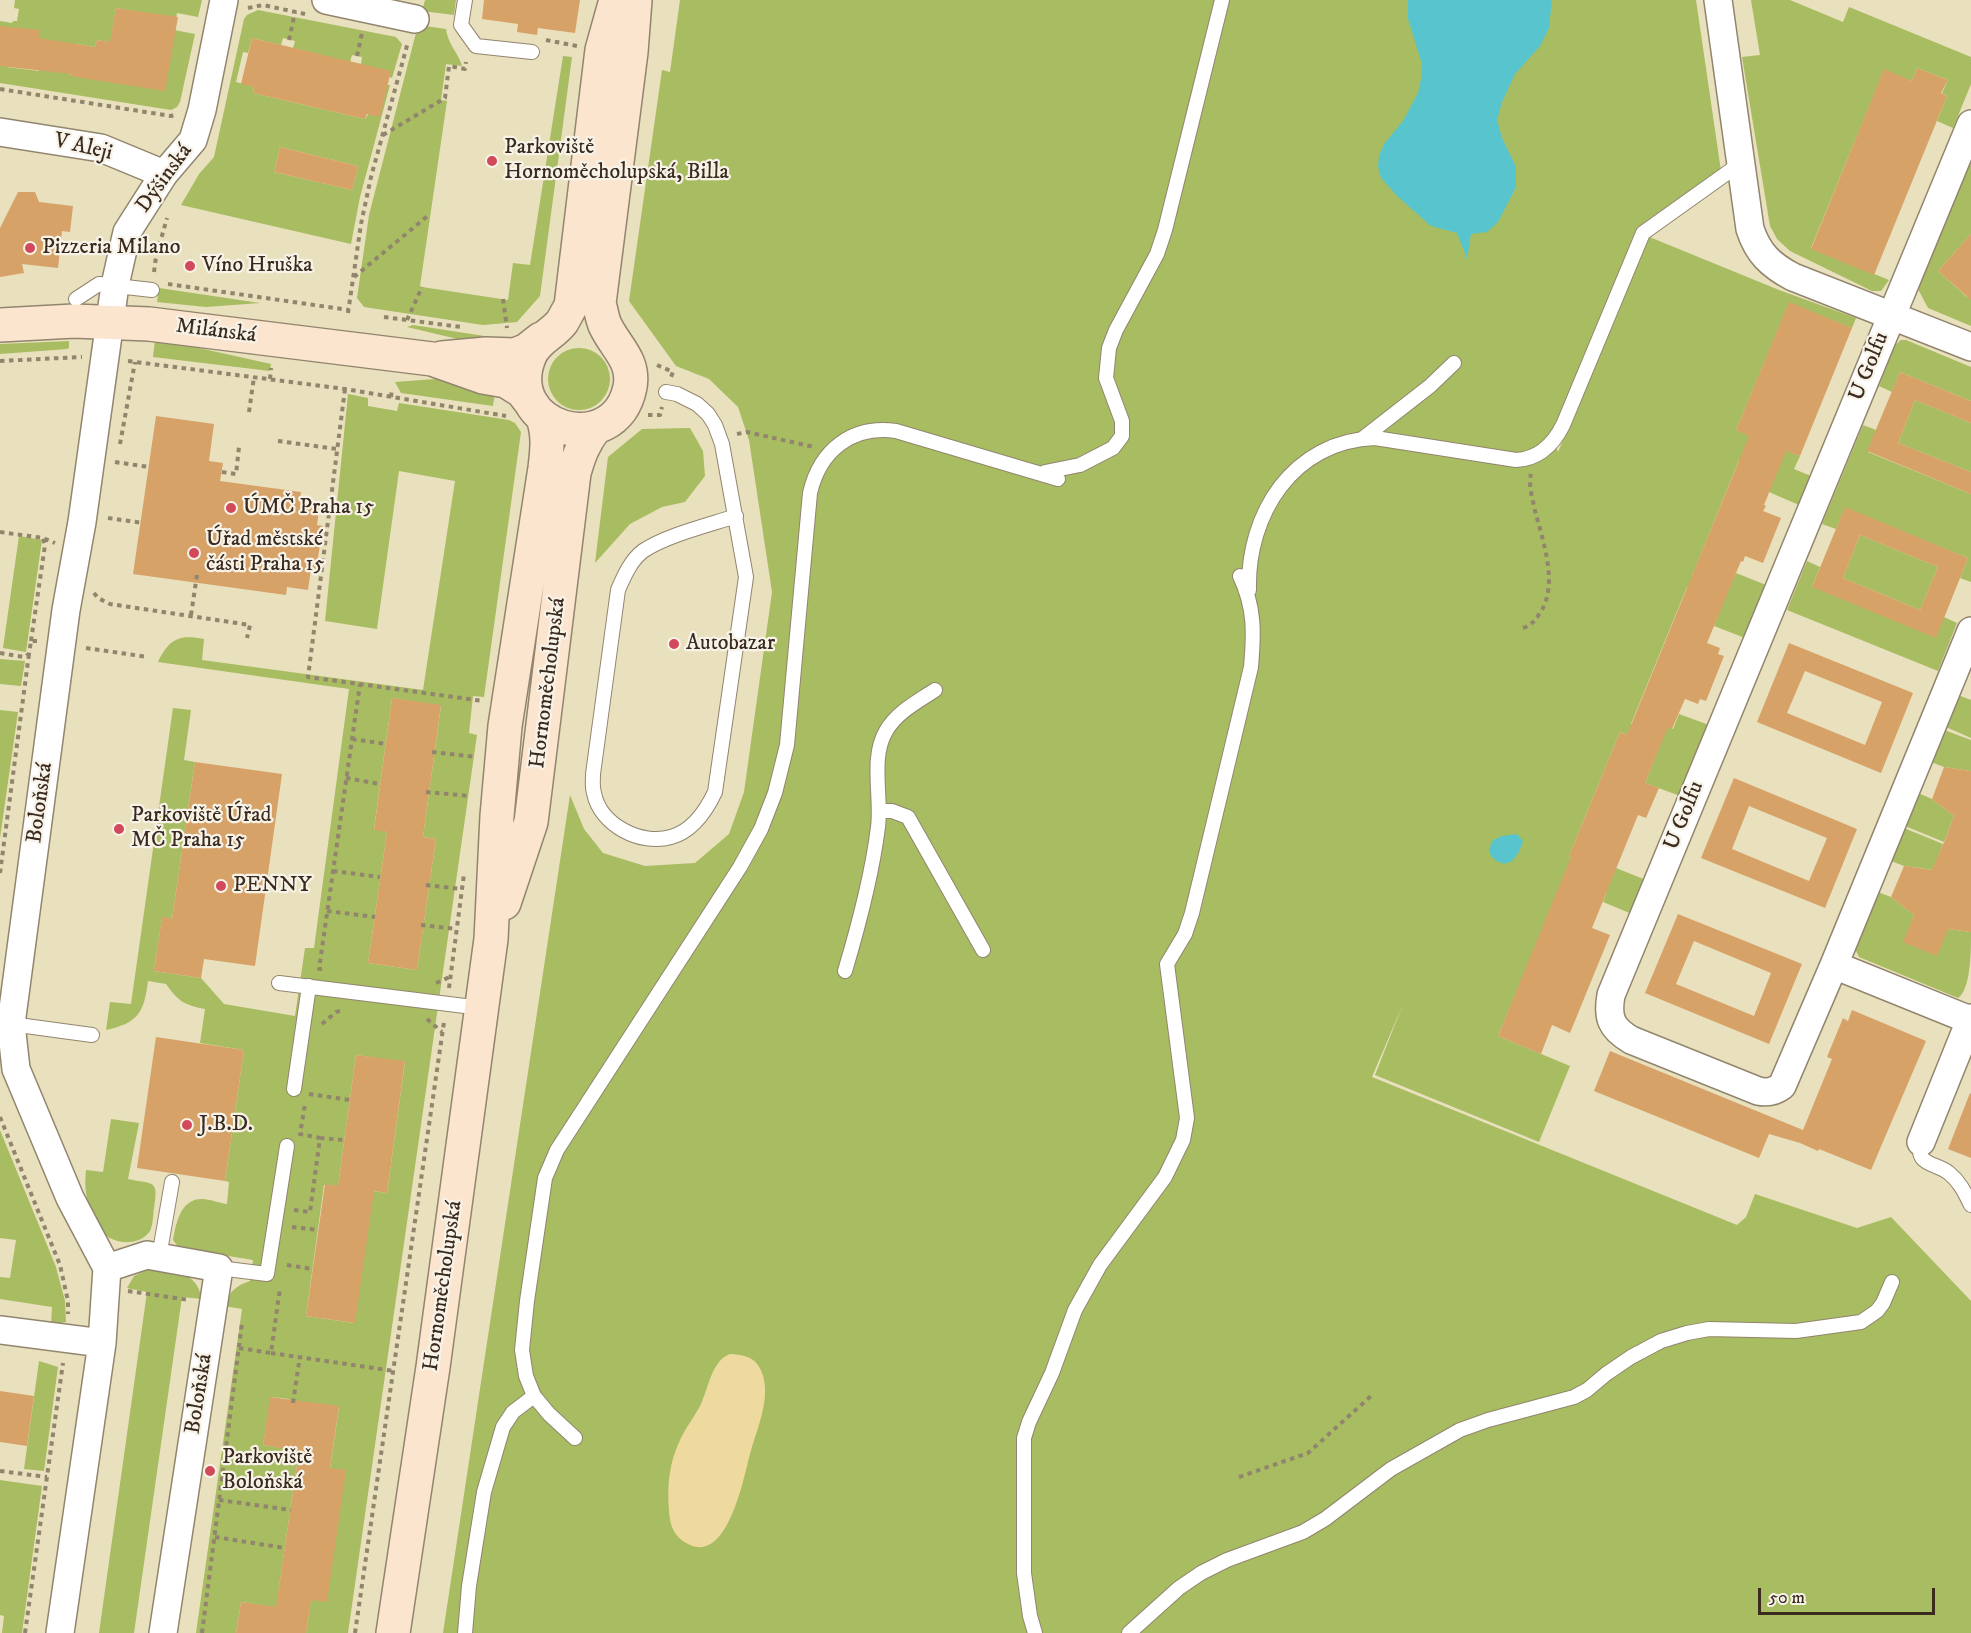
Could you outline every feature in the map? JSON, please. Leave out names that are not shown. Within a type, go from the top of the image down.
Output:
[{"type":"street","name":"Hornoměcholupská","points":[[393,1633],[435,1356],[492,939],[497,816],[505,726],[545,468],[547,428],[530,413],[525,387],[525,370],[537,334],[562,322],[571,306],[602,50],[616,0]]},
{"type":"street","name":"Hornoměcholupská","points":[[492,939],[531,822],[574,473],[585,439],[596,428],[612,418],[624,404],[630,387],[630,370],[626,354],[606,326],[599,303],[631,52],[635,0]]},
{"type":"street","name":"U Golfu","points":[[1718,0],[1750,229],[1762,255],[1793,277],[1971,347]]},
{"type":"street","name":"Dýšinská","points":[[111,321],[115,285],[127,232],[164,174],[193,140],[235,5]]},
{"type":"street","points":[[316,7],[415,19]]},
{"type":"street","name":"U Golfu","points":[[1971,124],[1611,995],[1609,1009],[1611,1022],[1620,1033],[1631,1040],[1758,1091],[1766,1093],[1777,1090],[1786,1079],[1971,631]]},
{"type":"street","name":"V Aleji","points":[[0,132],[101,148],[164,174]]},
{"type":"street","name":"Milánská","points":[[0,325],[111,321],[339,346],[432,359],[483,377],[506,381],[522,391],[530,413]]},
{"type":"street","name":"Boloňská","points":[[106,1278],[16,1069],[5,1023],[111,321]]},
{"type":"street","points":[[537,334],[570,325],[587,325],[603,331],[616,341]]},
{"type":"street","name":"Milánská","points":[[432,359],[486,354],[515,355],[527,350],[537,334]]},
{"type":"street","points":[[530,413],[559,427],[577,431],[596,428]]},
{"type":"street","points":[[1834,965],[1970,1019],[1921,1142]]},
{"type":"street","points":[[60,1633],[102,1343],[106,1278],[147,1255],[219,1268]]},
{"type":"street","name":"Boloňská","points":[[163,1633],[219,1268]]},
{"type":"street","points":[[0,1330],[102,1343]]},
{"type":"lane","points":[[465,0],[461,25],[476,46],[532,52]]},
{"type":"lane","points":[[1033,471],[1054,472],[1080,465],[1113,448],[1122,436],[1122,422],[1106,378],[1109,348],[1116,330],[1157,254],[1165,230],[1222,0]]},
{"type":"lane","points":[[1035,1633],[1030,1616],[1024,1573],[1024,1438],[1085,1290],[1118,1240],[1166,1177],[1183,1140],[1187,1118],[1186,1101],[1167,964],[1185,934],[1192,914],[1245,699],[1251,667],[1253,637],[1249,575],[1255,539],[1266,507],[1286,480],[1316,455],[1330,448],[1362,439],[1375,438],[1421,444],[1504,460],[1524,460],[1539,454],[1549,446],[1563,425],[1643,233],[1741,164]]},
{"type":"lane","points":[[76,299],[99,284],[152,286]]},
{"type":"lane","points":[[1362,439],[1430,386],[1455,363]]},
{"type":"lane","points":[[666,392],[688,398],[697,404],[708,414],[720,436],[736,516],[746,577],[715,792],[706,811],[690,827],[672,837],[652,840],[634,836],[615,825],[602,811],[594,794],[593,774],[618,590],[626,570],[642,552],[660,542],[736,516]]},
{"type":"lane","points":[[575,1437],[549,1414],[534,1396],[526,1376],[522,1350],[545,1178],[557,1150],[740,867],[761,829],[775,793],[787,745],[810,493],[814,479],[829,453],[840,444],[866,431],[881,429],[896,431],[1058,479]]},
{"type":"lane","points":[[1240,576],[1249,596]]},
{"type":"lane","points":[[845,971],[861,916],[880,811],[879,747],[894,718],[935,690]]},
{"type":"lane","points":[[880,811],[892,811],[908,817],[983,950]]},
{"type":"lane","points":[[279,983],[481,1008]]},
{"type":"lane","points":[[294,1089],[309,986]]},
{"type":"lane","points":[[5,1023],[92,1035]]},
{"type":"lane","points":[[1921,1142],[1919,1151],[1922,1158],[1927,1163],[1947,1172],[1961,1185],[1971,1205]]},
{"type":"lane","points":[[219,1268],[267,1274],[287,1146]]},
{"type":"lane","points":[[159,1257],[172,1182]]},
{"type":"lane","points":[[1129,1633],[1179,1588],[1201,1573],[1227,1560],[1303,1532],[1325,1519],[1391,1469],[1460,1430],[1488,1420],[1574,1397],[1631,1357],[1661,1341],[1687,1333],[1709,1329],[1796,1331],[1861,1322],[1876,1311],[1892,1282]]},
{"type":"lane","points":[[465,1633],[469,1586],[484,1492],[503,1427],[513,1412],[534,1396]]},
{"type":"path","points":[[235,5],[263,6],[295,12],[316,7]]},
{"type":"path","points":[[289,40],[295,12]]},
{"type":"path","points":[[348,313],[363,212],[415,19]]},
{"type":"path","points":[[357,56],[363,30]]},
{"type":"path","points":[[383,135],[445,98],[449,66],[465,69],[466,58]]},
{"type":"path","points":[[0,89],[171,116],[177,113]]},
{"type":"path","points":[[353,278],[430,214]]},
{"type":"path","points":[[152,286],[156,257],[168,215]]},
{"type":"path","points":[[407,320],[422,286]]},
{"type":"path","points":[[261,303],[262,297]]},
{"type":"path","points":[[503,299],[508,331]]},
{"type":"path","points":[[384,317],[470,328]]},
{"type":"path","points":[[500,330],[537,334]]},
{"type":"path","points":[[0,361],[73,356],[105,358],[391,397],[530,413]]},
{"type":"path","points":[[112,473],[122,440],[135,362]]},
{"type":"path","points":[[270,379],[271,368]]},
{"type":"path","points":[[249,412],[254,377]]},
{"type":"path","points":[[391,397],[392,388]]},
{"type":"path","points":[[345,389],[308,677],[487,701]]},
{"type":"path","points":[[720,436],[747,432],[813,447],[829,453]]},
{"type":"path","points":[[278,441],[337,449]]},
{"type":"path","points":[[222,472],[236,474],[239,447]]},
{"type":"path","points":[[1523,628],[1531,625],[1538,616],[1545,606],[1548,594],[1545,550],[1530,478],[1539,454]]},
{"type":"path","points":[[115,462],[149,467]]},
{"type":"path","points":[[103,518],[142,523]]},
{"type":"path","points":[[0,532],[43,538],[76,552]]},
{"type":"path","points":[[31,640],[45,545],[43,538]]},
{"type":"path","points":[[191,615],[197,575]]},
{"type":"path","points":[[95,583],[94,593],[98,598],[110,604],[250,625],[247,638]]},
{"type":"path","points":[[0,873],[29,654]]},
{"type":"path","points":[[330,970],[319,969],[360,684]]},
{"type":"path","points":[[352,739],[386,744]]},
{"type":"path","points":[[432,752],[479,758]]},
{"type":"path","points":[[346,778],[380,784]]},
{"type":"path","points":[[426,792],[474,796],[473,805]]},
{"type":"path","points":[[355,1633],[465,867]]},
{"type":"path","points":[[333,871],[380,877]]},
{"type":"path","points":[[426,885],[462,889]]},
{"type":"path","points":[[327,911],[375,917]]},
{"type":"path","points":[[421,926],[456,929]]},
{"type":"path","points":[[432,985],[450,977]]},
{"type":"path","points":[[319,1029],[336,1012],[352,1008]]},
{"type":"path","points":[[416,1018],[427,1019],[442,1033]]},
{"type":"path","points":[[344,1140],[300,1134],[306,1094],[350,1100]]},
{"type":"path","points":[[0,1117],[60,1265],[68,1301],[66,1339],[25,1633]]},
{"type":"path","points":[[318,1230],[288,1226],[291,1209],[310,1212],[320,1138]]},
{"type":"path","points":[[283,1265],[313,1269]]},
{"type":"path","points":[[106,1278],[214,1304]]},
{"type":"path","points":[[271,1353],[280,1287]]},
{"type":"path","points":[[201,1633],[242,1323]]},
{"type":"path","points":[[239,1348],[394,1371]]},
{"type":"path","points":[[293,1403],[300,1356]]},
{"type":"path","points":[[1239,1477],[1308,1453],[1371,1396]]},
{"type":"path","points":[[0,1471],[47,1477]]},
{"type":"path","points":[[219,1500],[291,1510]]},
{"type":"path","points":[[214,1538],[285,1548]]},
{"type":"green space","points":[[15,0],[202,0],[198,17],[177,13],[174,30],[195,34],[180,102],[171,110],[0,83],[0,21],[12,23],[17,21],[19,9],[14,8]],"holes":[[[116,8],[145,13],[112,32]],[[11,36],[42,39],[39,71],[7,67]],[[97,40],[109,42],[70,76],[76,44],[95,47]]]},
{"type":"green space","points":[[425,0],[456,0],[454,15],[422,11]]},
{"type":"green space","points":[[680,0],[1696,0],[1721,171],[1638,230],[1553,438],[1558,452],[1647,236],[1779,290],[1856,318],[1852,328],[1789,303],[1736,430],[1800,456],[1794,469],[1811,476],[1799,505],[1769,492],[1739,460],[1692,576],[1728,591],[1736,573],[1766,585],[1745,638],[1714,626],[1719,613],[1710,596],[1687,587],[1631,724],[1654,734],[1659,723],[1673,729],[1679,714],[1709,725],[1680,796],[1645,783],[1659,748],[1620,732],[1569,856],[1613,875],[1616,868],[1646,880],[1632,914],[1603,902],[1607,891],[1530,959],[1498,1036],[1570,1066],[1539,1142],[1375,1075],[1403,1004],[1372,1077],[1737,1225],[1746,1217],[1755,1194],[1857,1228],[1891,1217],[1971,1301],[1971,1633],[443,1633],[570,795],[584,829],[603,853],[645,866],[695,863],[729,834],[744,792],[772,592],[749,440],[738,407],[709,379],[676,366],[629,301],[662,70],[670,72]]},
{"type":"green space","points":[[1751,0],[1790,0],[1843,22],[1849,7],[1971,57],[1971,84],[1953,128],[1937,121],[1947,96],[1942,93],[1948,80],[1917,68],[1912,81],[1884,70],[1811,248],[1889,280],[1881,291],[1872,291],[1790,251],[1777,239],[1770,226],[1742,57],[1760,55]]},
{"type":"green space","points":[[258,10],[396,37],[402,44],[392,78],[361,64],[362,57],[352,55],[350,62],[293,48],[295,41],[283,38],[281,45],[252,38],[248,53],[243,52],[236,82],[254,87],[253,93],[365,119],[387,85],[390,85],[360,197],[351,244],[181,205],[199,174],[214,157],[244,19]],"holes":[[[280,147],[358,166],[352,190],[274,172]]]},
{"type":"green space","points":[[418,25],[446,29],[462,66],[446,64],[441,100],[447,101],[420,286],[422,287],[508,300],[513,263],[530,265],[563,56],[572,57],[540,296],[517,322],[483,325],[364,307],[357,298],[369,215]]},
{"type":"green space","points":[[1971,160],[1971,234],[1938,271],[1967,297],[1971,288],[1971,326],[1928,308],[1918,289]]},
{"type":"green space","points":[[159,288],[260,303],[206,307],[157,302]]},
{"type":"green space","points":[[413,325],[504,339],[487,346],[407,327]]},
{"type":"green space","points":[[155,340],[271,364],[270,371],[153,357]]},
{"type":"green space","points":[[1901,340],[1971,367],[1971,401],[1900,372],[1892,392],[1879,386],[1895,345]]},
{"type":"green space","points":[[69,341],[67,349],[0,354],[0,344]]},
{"type":"green space","points":[[579,348],[601,357],[610,379],[601,401],[579,410],[557,401],[548,379],[557,357]]},
{"type":"green space","points":[[448,378],[496,385],[493,406],[401,393],[395,382]]},
{"type":"green space","points":[[348,394],[368,398],[368,406],[397,411],[399,403],[509,420],[515,423],[521,432],[484,697],[473,696],[469,733],[477,735],[348,1633],[306,1633],[339,1407],[289,1402],[289,1399],[271,1397],[263,1445],[290,1449],[305,1448],[297,1464],[278,1594],[281,1612],[267,1606],[241,1602],[236,1633],[196,1633],[242,1309],[224,1306],[233,1290],[250,1281],[253,1260],[179,1248],[173,1240],[180,1213],[189,1203],[202,1199],[227,1204],[229,1182],[225,1181],[244,1050],[200,1043],[205,1009],[182,1001],[166,984],[148,981],[144,1001],[138,1015],[126,1024],[106,1030],[110,1002],[131,1004],[173,708],[191,710],[184,760],[195,762],[172,919],[162,918],[154,971],[201,978],[224,1004],[295,1016],[305,948],[314,948],[349,689],[158,662],[171,643],[188,637],[204,639],[202,660],[423,690],[455,481],[399,471],[377,629],[325,621]],"holes":[[[392,698],[441,706],[423,837],[436,839],[417,970],[368,963],[387,832],[374,829]],[[356,1055],[405,1062],[387,1193],[373,1191],[354,1323],[306,1316],[324,1185],[338,1186]]]},
{"type":"green space","points":[[1915,400],[1971,423],[1971,472],[1898,443]]},
{"type":"green space","points":[[1863,425],[1876,430],[1868,452],[1971,494],[1971,582],[1960,578],[1968,558],[1845,508],[1836,529],[1822,524]]},
{"type":"green space","points":[[690,428],[703,451],[705,476],[685,502],[662,507],[630,524],[595,563],[608,457],[642,429]]},
{"type":"green space","points":[[1860,535],[1938,567],[1920,610],[1843,578]]},
{"type":"green space","points":[[19,536],[42,540],[26,652],[3,648]]},
{"type":"green space","points":[[1807,561],[1820,567],[1812,587],[1944,617],[1957,623],[1938,671],[1787,610]]},
{"type":"green space","points":[[0,659],[25,661],[21,686],[0,684]]},
{"type":"green space","points":[[1958,695],[1971,700],[1971,738],[1946,727]]},
{"type":"green space","points":[[0,710],[18,712],[0,838]]},
{"type":"green space","points":[[1944,730],[1971,740],[1971,771],[1944,767],[1931,762]]},
{"type":"green space","points":[[1918,793],[1932,799],[1954,816],[1944,842],[1905,826]]},
{"type":"green space","points":[[1904,828],[1943,844],[1933,870],[1904,866],[1891,861]]},
{"type":"green space","points":[[1878,892],[1891,897],[1914,915],[1904,942],[1948,929],[1971,932],[1968,978],[1966,987],[1958,998],[1859,957],[1855,949]]},
{"type":"green space","points":[[111,1119],[139,1123],[128,1179],[152,1184],[156,1192],[150,1231],[133,1242],[112,1239],[101,1231],[86,1195],[86,1170],[103,1172]]},
{"type":"green space","points":[[0,1130],[56,1267],[65,1301],[66,1322],[51,1325],[52,1307],[0,1299],[0,1277],[10,1278],[16,1240],[0,1238]]},
{"type":"green space","points":[[151,1268],[184,1274],[195,1283],[202,1299],[182,1297],[134,1633],[99,1633],[147,1292],[127,1288],[134,1276]]},
{"type":"green space","points":[[39,1361],[58,1367],[44,1471],[24,1469]]},
{"type":"green space","points":[[0,1480],[42,1486],[22,1633],[2,1633],[4,1616],[0,1615]]},
{"type":"sand","points":[[730,1354],[749,1357],[758,1365],[763,1375],[765,1398],[732,1515],[724,1531],[714,1542],[702,1547],[688,1544],[679,1538],[670,1522],[668,1493],[670,1475],[676,1449],[701,1404],[711,1376],[719,1362]]},
{"type":"water","points":[[1408,0],[1552,0],[1549,28],[1540,46],[1515,74],[1502,102],[1497,120],[1502,138],[1516,167],[1516,187],[1498,222],[1487,232],[1471,234],[1467,259],[1457,233],[1431,226],[1397,196],[1381,178],[1378,167],[1379,156],[1384,144],[1403,121],[1418,93],[1421,79],[1422,64],[1408,19]]},
{"type":"water","points":[[1517,834],[1523,841],[1520,850],[1511,862],[1502,863],[1494,859],[1489,849],[1493,840]]},
{"type":"building","points":[[484,0],[580,0],[575,33],[538,28],[537,35],[517,32],[518,24],[482,19]]},
{"type":"building","points":[[116,8],[178,17],[165,91],[70,76],[71,74],[0,66],[0,26],[40,30],[39,38],[95,47],[97,40],[110,42]]},
{"type":"building","points":[[252,38],[391,71],[380,117],[367,114],[365,119],[253,93],[254,87],[241,84]]},
{"type":"building","points":[[1917,68],[1948,80],[1941,93],[1947,96],[1874,275],[1811,249],[1884,69],[1912,81]]},
{"type":"building","points":[[280,147],[358,166],[352,190],[274,172]]},
{"type":"building","name":"Pizzeria Milano","points":[[18,192],[35,192],[39,202],[73,206],[70,232],[62,231],[58,268],[22,264],[24,273],[0,277],[0,228]]},
{"type":"building","points":[[1971,234],[1971,300],[1938,271]]},
{"type":"building","points":[[1789,302],[1852,328],[1800,456],[1786,451],[1764,505],[1766,506],[1763,511],[1781,518],[1763,563],[1745,556],[1743,562],[1741,561],[1707,643],[1720,648],[1718,654],[1724,656],[1706,701],[1700,699],[1698,704],[1685,699],[1672,729],[1668,727],[1645,783],[1659,788],[1646,818],[1638,815],[1592,928],[1610,935],[1570,1033],[1552,1025],[1541,1054],[1498,1036],[1620,732],[1627,735],[1749,436],[1736,430]]},
{"type":"building","points":[[1900,372],[1971,401],[1971,423],[1915,400],[1898,443],[1971,472],[1971,494],[1867,451]]},
{"type":"building","name":"ÚMČ Praha 15","points":[[156,416],[214,424],[209,461],[223,463],[220,481],[301,492],[300,501],[320,504],[317,525],[323,526],[316,570],[311,569],[308,590],[287,587],[286,595],[133,574]]},
{"type":"building","points":[[1845,507],[1968,558],[1936,638],[1812,587]],"holes":[[[1860,535],[1938,567],[1920,610],[1843,578]]]},
{"type":"building","points":[[1789,643],[1913,693],[1881,773],[1757,722]],"holes":[[[1805,671],[1882,702],[1865,745],[1787,713]]]},
{"type":"building","points":[[392,698],[441,705],[423,837],[436,839],[417,970],[368,963],[387,832],[374,830]]},
{"type":"building","name":"PENNY","points":[[195,762],[282,774],[255,966],[204,959],[201,978],[154,971],[162,917],[172,919]]},
{"type":"building","points":[[1944,767],[1971,771],[1971,932],[1948,929],[1937,956],[1903,942],[1914,915],[1891,897],[1904,866],[1932,870],[1945,840],[1954,816],[1932,799]]},
{"type":"building","points":[[1734,778],[1857,829],[1825,908],[1701,858]],"holes":[[[1749,806],[1827,838],[1809,881],[1732,849]]]},
{"type":"building","points":[[1678,914],[1802,964],[1769,1044],[1645,993]],"holes":[[[1694,941],[1771,973],[1754,1016],[1676,984]]]},
{"type":"building","points":[[1852,1010],[1926,1041],[1871,1170],[1819,1149],[1818,1151],[1769,1134],[1759,1158],[1594,1091],[1610,1051],[1803,1130],[1832,1059],[1827,1057],[1843,1018],[1848,1021]]},
{"type":"building","points":[[156,1037],[244,1050],[225,1181],[137,1168]]},
{"type":"building","points":[[356,1055],[405,1061],[387,1193],[374,1191],[355,1323],[306,1316],[325,1184],[338,1186]]},
{"type":"building","points":[[1971,1094],[1971,1158],[1948,1149]]},
{"type":"building","points":[[0,1391],[34,1396],[27,1446],[0,1442]]},
{"type":"building","points":[[270,1397],[339,1406],[330,1468],[346,1470],[327,1602],[311,1600],[306,1633],[236,1633],[241,1602],[276,1607],[299,1451],[263,1445]]},
{"type":"place","name":"Parkoviště Hornoměcholupská, Billa","points":[[492,161]]},
{"type":"place","name":"Pizzeria Milano","points":[[30,248]]},
{"type":"place","name":"Víno Hruška","points":[[190,266]]},
{"type":"place","name":"ÚMČ Praha 15","points":[[231,508]]},
{"type":"place","name":"Úřad městské části Praha 15","points":[[194,553]]},
{"type":"place","name":"Autobazar","points":[[674,644]]},
{"type":"place","name":"Parkoviště Úřad MČ Praha 15","points":[[119,829]]},
{"type":"place","name":"PENNY","points":[[221,886]]},
{"type":"place","name":"J.B.D.","points":[[187,1125]]},
{"type":"place","name":"Parkoviště Boloňská","points":[[210,1471]]}]
